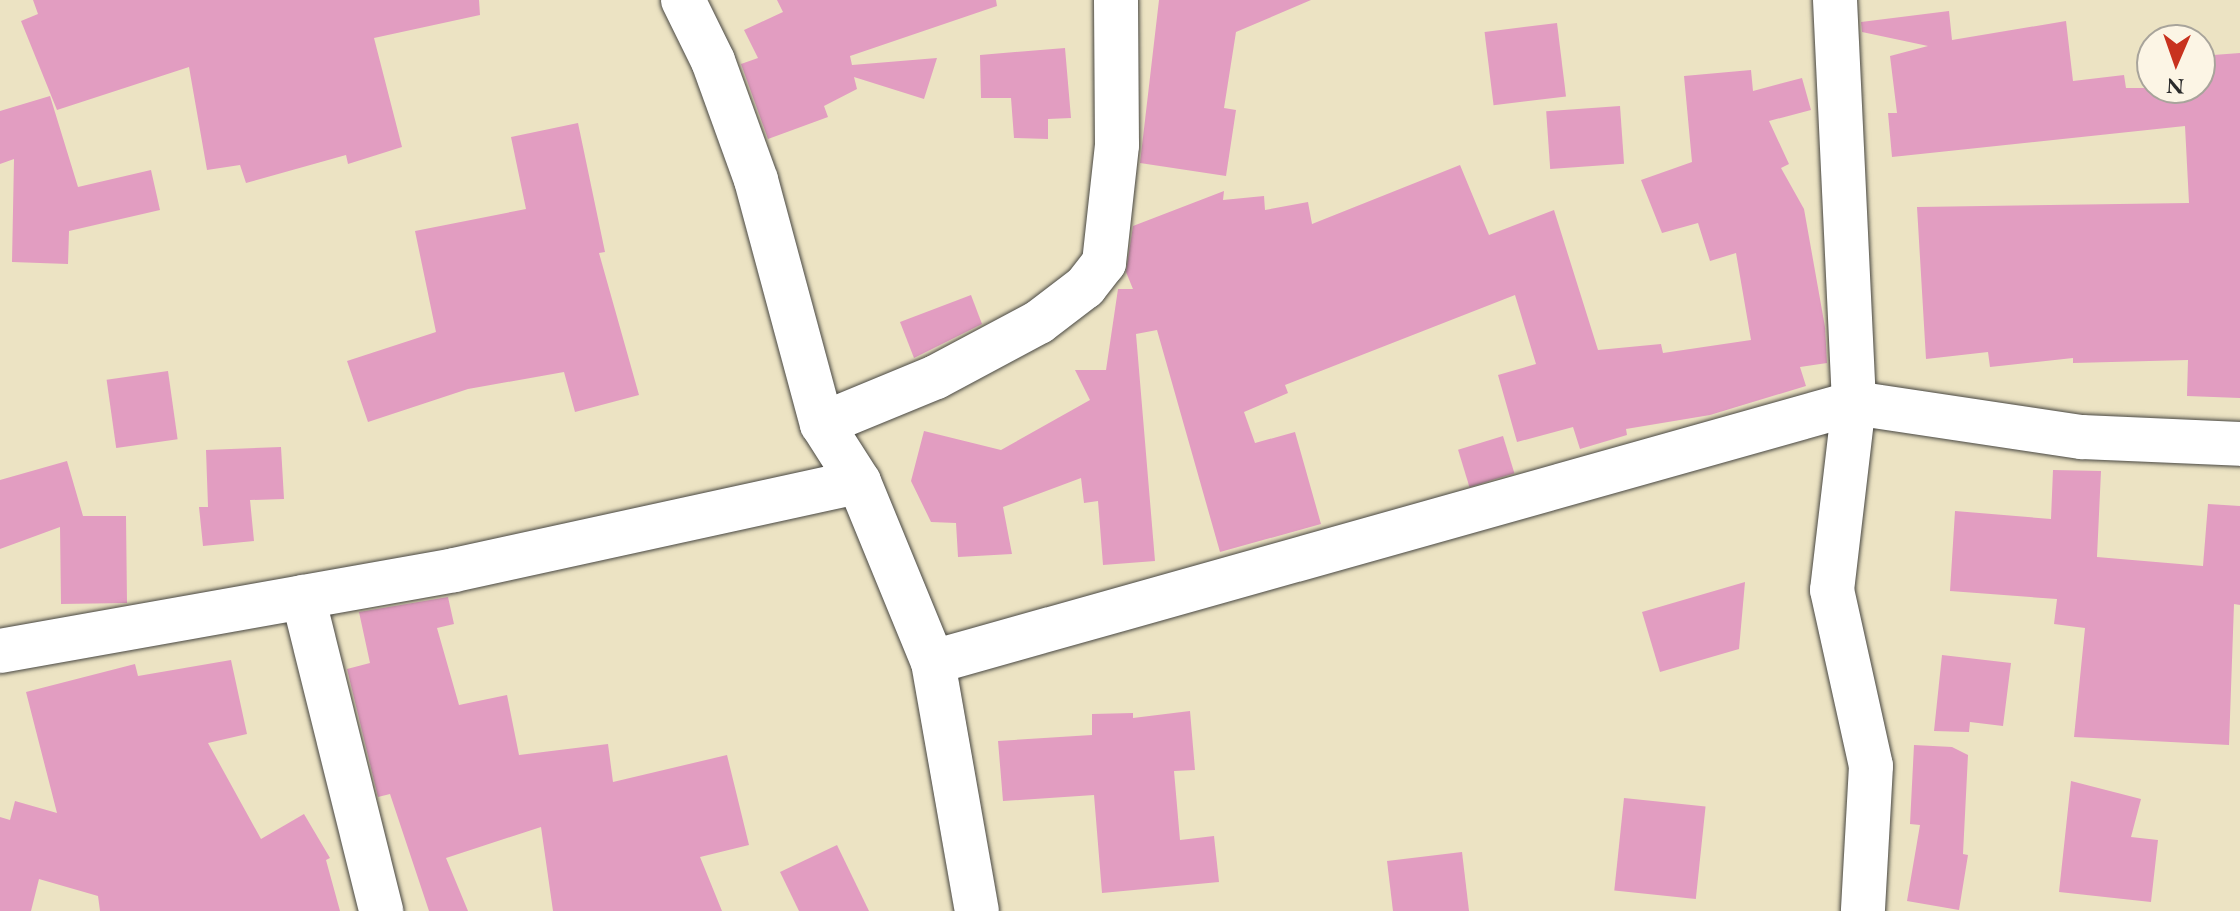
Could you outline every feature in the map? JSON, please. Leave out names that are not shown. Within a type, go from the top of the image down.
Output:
[{"type":"street","points":[[683,0],[713,61],[756,180],[822,424],[859,482],[933,662],[977,911]]},
{"type":"street","points":[[822,424],[936,377],[1039,322],[1085,287],[1104,263],[1117,145],[1116,0]]},
{"type":"street","points":[[1835,0],[1854,403],[1832,590],[1871,766],[1863,911]]},
{"type":"street","points":[[933,662],[1854,403],[2082,437],[2240,444]]},
{"type":"street","points":[[0,651],[303,597],[859,482]]},
{"type":"street","points":[[303,597],[381,911]]},
{"type":"building","points":[[33,0],[479,0],[480,15],[374,38],[402,147],[348,164],[346,155],[246,183],[240,165],[207,170],[189,67],[57,110],[21,21],[38,14]]},
{"type":"building","points":[[777,0],[996,0],[997,6],[850,56],[852,65],[937,58],[924,99],[854,77],[857,89],[824,106],[828,117],[768,139],[741,64],[758,58],[744,30],[783,12]]},
{"type":"building","points":[[1159,0],[1311,0],[1236,32],[1224,108],[1236,110],[1226,176],[1140,163]]},
{"type":"building","points":[[1949,11],[1952,40],[2066,21],[2073,81],[2124,75],[2126,88],[2136,88],[2136,104],[2216,104],[2216,55],[2240,53],[2240,398],[2187,396],[2188,360],[2073,363],[2073,358],[1990,367],[1988,352],[1926,359],[1917,207],[2189,203],[2185,126],[1892,157],[1888,113],[1897,113],[1890,56],[1928,46],[1862,32],[1861,22]]},
{"type":"building","points":[[1557,23],[1566,96],[1494,105],[1485,32]]},
{"type":"building","points":[[1065,48],[1071,118],[1048,119],[1048,139],[1014,138],[1011,98],[981,98],[980,55]]},
{"type":"building","points":[[1751,70],[1753,91],[1802,78],[1811,110],[1769,121],[1789,164],[1781,168],[1804,209],[1825,327],[1827,363],[1800,367],[1806,386],[1710,415],[1626,429],[1627,435],[1580,449],[1573,427],[1517,442],[1498,375],[1536,364],[1515,295],[1285,385],[1288,393],[1244,412],[1255,443],[1295,432],[1321,524],[1220,552],[1157,330],[1136,334],[1155,561],[1103,565],[1098,501],[1084,503],[1081,478],[1003,507],[1012,554],[958,557],[956,523],[931,522],[911,481],[924,431],[1001,450],[1090,400],[1075,370],[1106,370],[1118,289],[1133,289],[1126,272],[1133,226],[1224,191],[1223,200],[1264,196],[1265,210],[1308,202],[1312,224],[1460,165],[1489,235],[1554,210],[1598,350],[1661,344],[1663,353],[1751,340],[1736,253],[1710,261],[1698,223],[1662,233],[1641,180],[1692,162],[1684,76]]},
{"type":"building","points":[[50,96],[78,187],[151,170],[160,210],[69,231],[68,264],[12,262],[14,159],[0,164],[0,111]]},
{"type":"building","points":[[1620,106],[1624,164],[1550,169],[1546,111]]},
{"type":"building","points":[[578,123],[605,252],[599,253],[639,395],[575,412],[564,372],[468,389],[368,422],[347,361],[436,332],[415,231],[526,209],[511,137]]},
{"type":"building","points":[[971,295],[982,324],[914,358],[900,322]]},
{"type":"building","points":[[168,371],[178,439],[116,448],[107,380]]},
{"type":"building","points":[[1503,436],[1514,473],[1469,487],[1458,450]]},
{"type":"building","points":[[281,447],[284,499],[250,500],[254,541],[203,546],[199,507],[208,507],[206,450]]},
{"type":"building","points":[[67,461],[83,516],[126,516],[127,603],[61,604],[60,527],[0,549],[0,480]]},
{"type":"building","points":[[2053,470],[2101,471],[2097,557],[2203,566],[2208,504],[2240,506],[2240,605],[2234,604],[2229,745],[2074,737],[2085,628],[2054,624],[2057,599],[1950,591],[1955,511],[2051,519]]},
{"type":"building","points":[[1745,582],[1739,649],[1660,672],[1642,612]]},
{"type":"building","points":[[448,597],[454,624],[437,628],[459,705],[507,695],[519,755],[608,744],[613,782],[727,755],[749,845],[700,857],[722,911],[553,911],[541,827],[446,858],[468,911],[429,911],[390,794],[378,797],[347,669],[370,663],[359,612]]},
{"type":"building","points":[[1942,655],[2011,663],[2003,726],[1970,722],[1969,732],[1934,731]]},
{"type":"building","points":[[231,660],[247,734],[208,743],[261,839],[304,814],[330,858],[326,860],[340,911],[100,911],[98,896],[39,879],[31,911],[0,911],[0,817],[10,820],[15,801],[57,813],[26,692],[135,664],[138,676]]},
{"type":"building","points":[[1190,711],[1195,770],[1174,771],[1180,840],[1214,836],[1219,882],[1102,893],[1094,795],[1003,801],[998,741],[1092,735],[1092,714],[1133,713],[1133,718]]},
{"type":"building","points":[[1914,745],[1952,747],[1968,755],[1963,854],[1968,855],[1959,910],[1907,901],[1920,825],[1910,824]]},
{"type":"building","points":[[2071,781],[2141,799],[2131,837],[2158,840],[2151,902],[2059,892]]},
{"type":"building","points":[[1624,798],[1706,807],[1696,899],[1614,890]]},
{"type":"building","points":[[837,845],[869,911],[799,911],[780,872]]},
{"type":"building","points":[[1462,852],[1469,911],[1393,911],[1387,861]]}]
